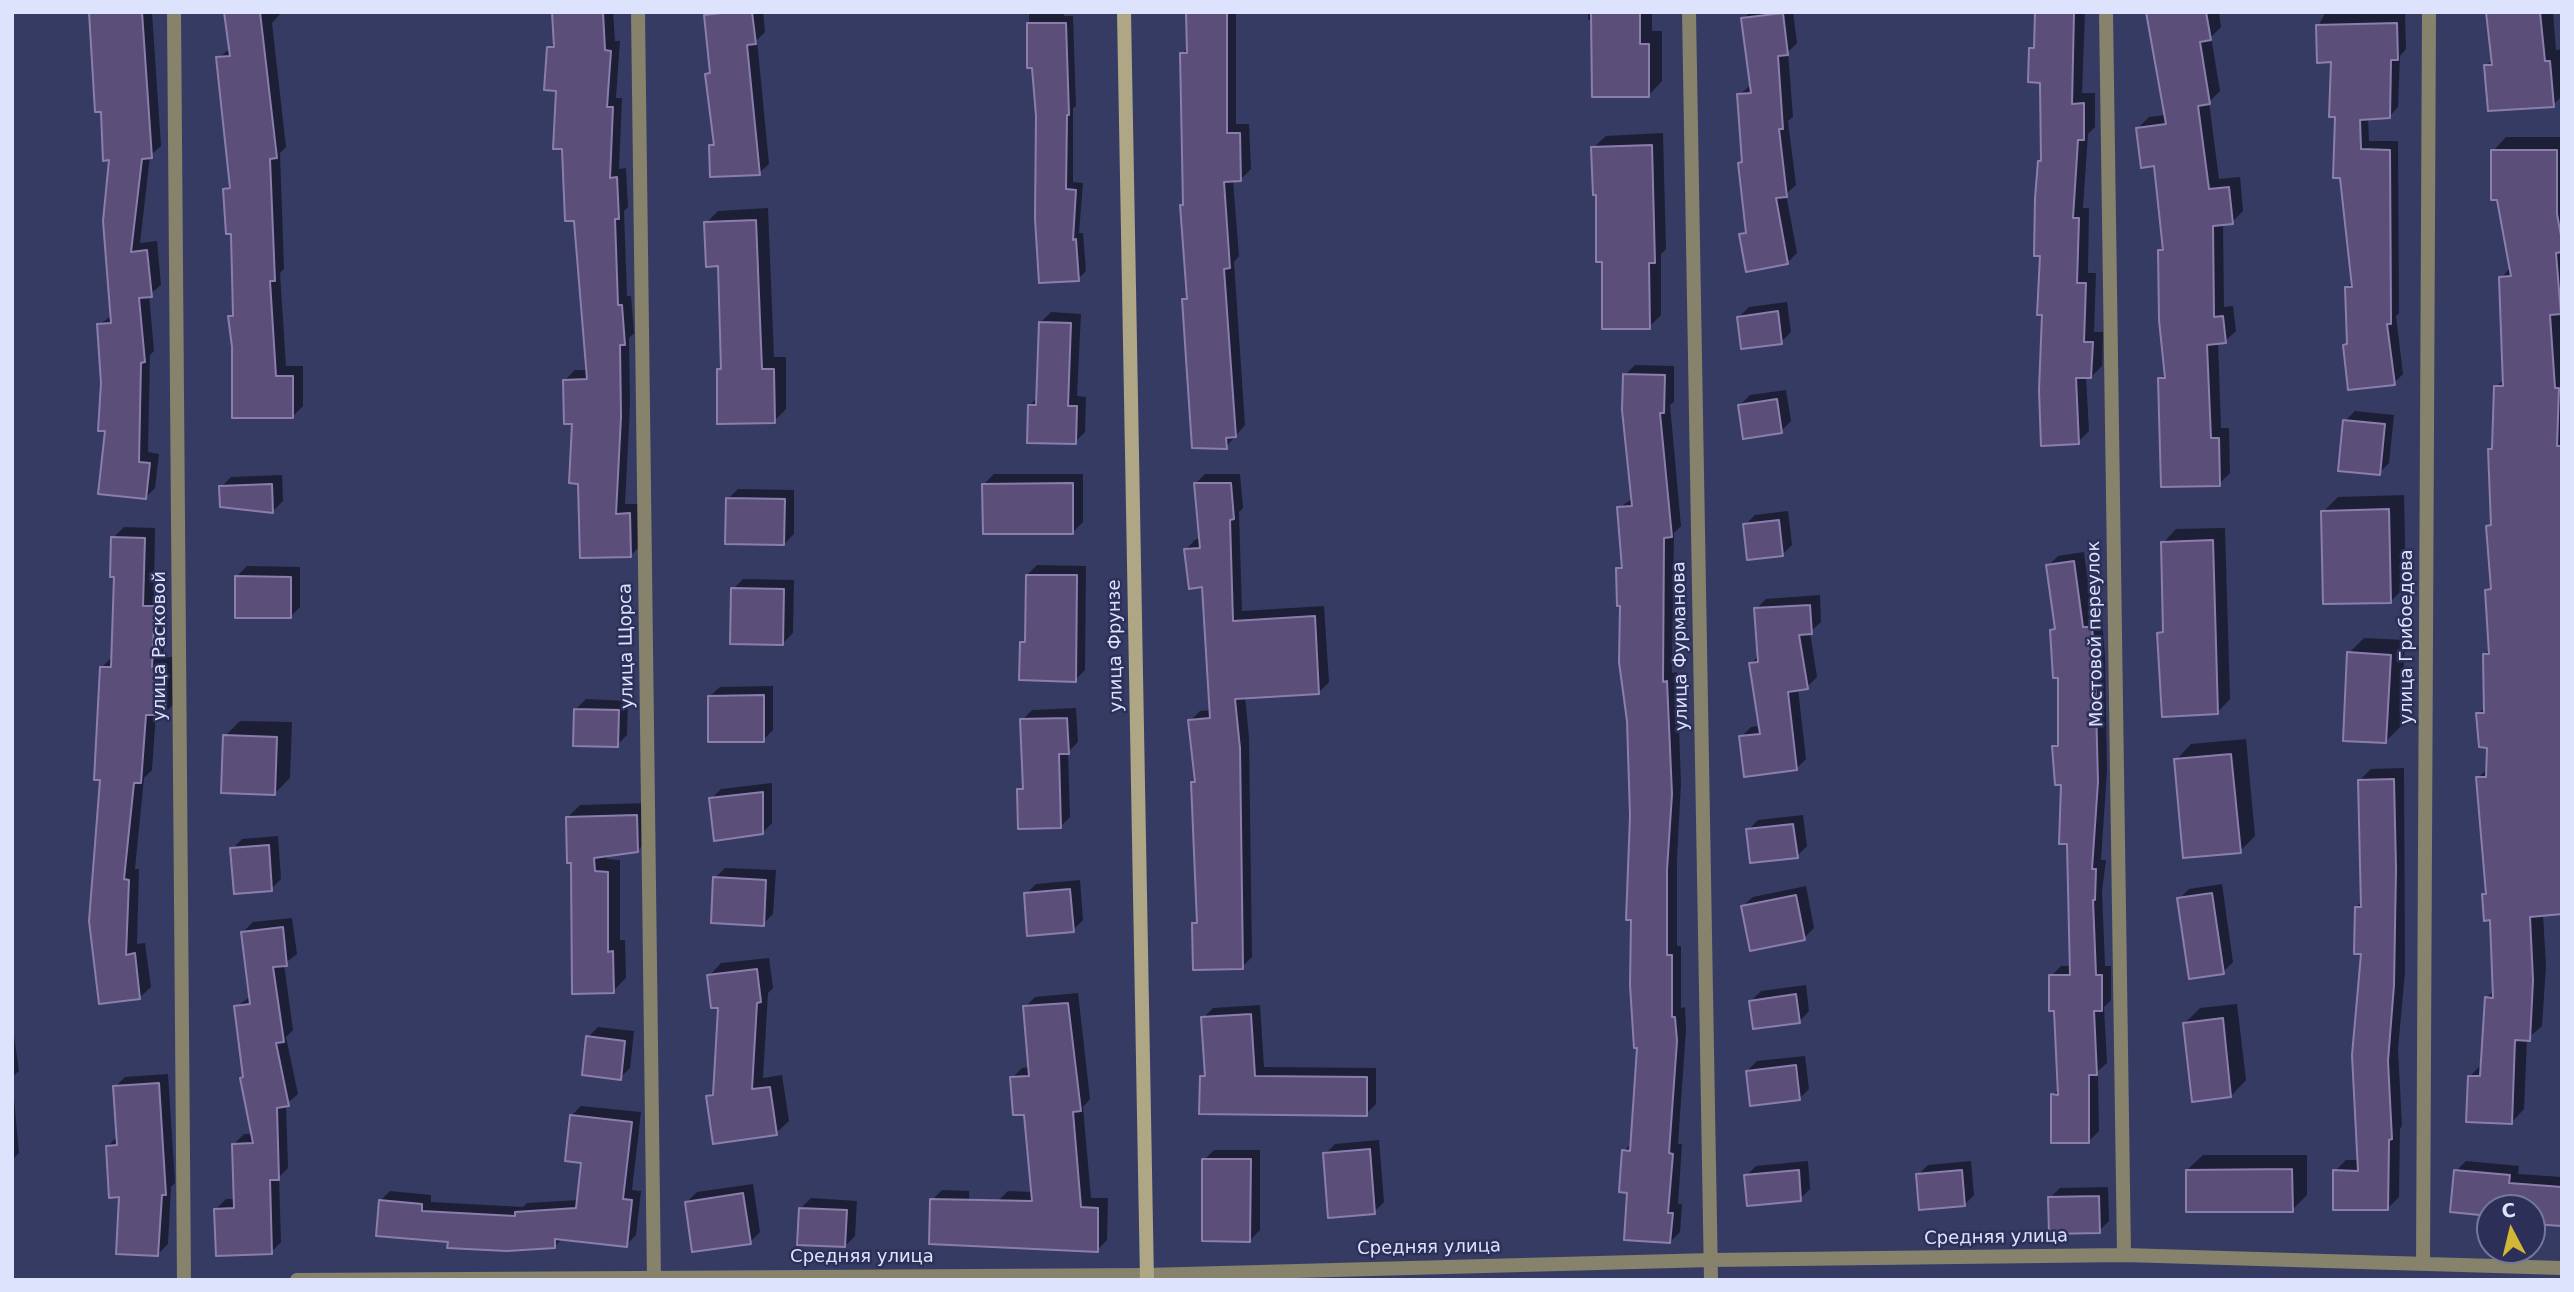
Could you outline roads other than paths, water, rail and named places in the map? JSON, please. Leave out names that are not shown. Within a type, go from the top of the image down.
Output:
[{"type":"street","name":"улица Расковой","points":[[174,12],[184,1280]]},
{"type":"street","name":"улица Щорса","points":[[638,12],[654,1279]]},
{"type":"street","name":"улица Фрунзе","points":[[1124,12],[1147,1277]]},
{"type":"street","name":"улица Фурманова","points":[[1689,12],[1711,1280]]},
{"type":"street","name":"Мостовой переулок","points":[[2106,12],[2124,1255]]},
{"type":"street","name":"улица Грибоедова","points":[[2423,1261],[2428,12]]},
{"type":"street","name":"Средняя улица","points":[[297,1280],[1147,1277],[1711,1260],[2124,1255],[2423,1261],[2562,1268]]}]
